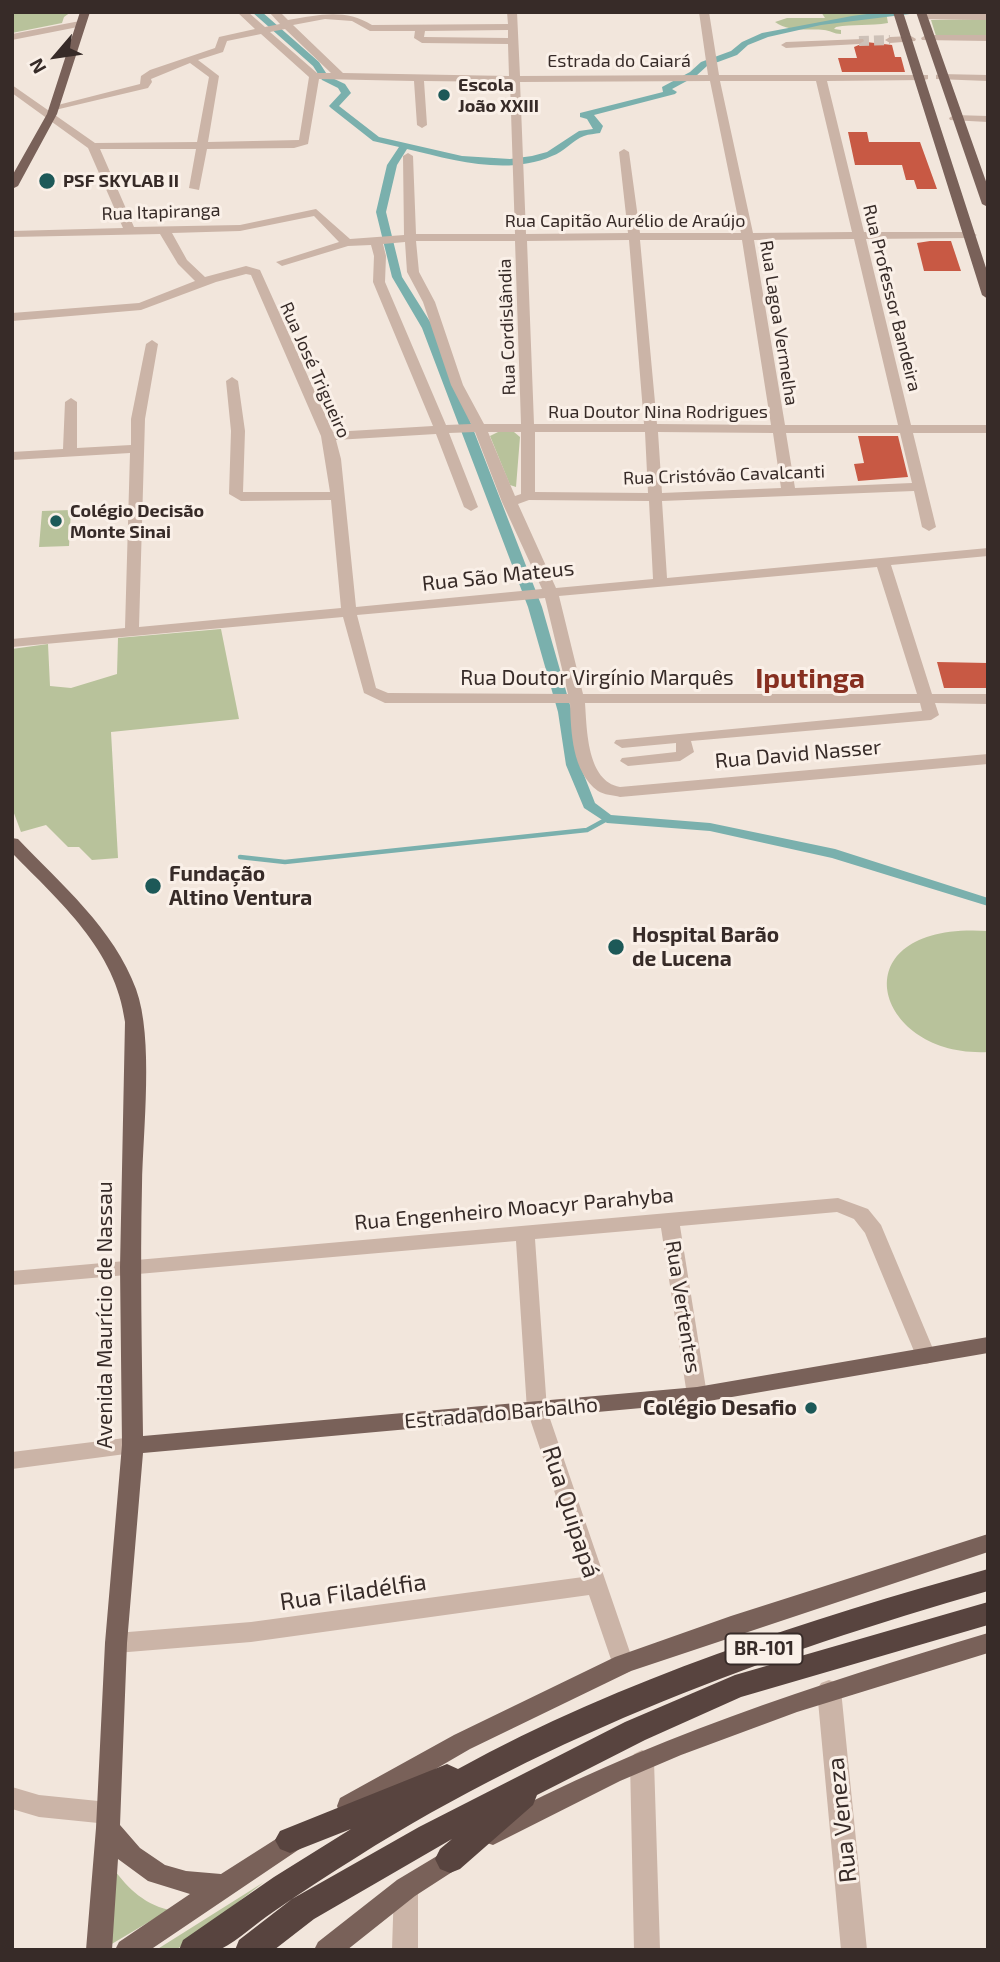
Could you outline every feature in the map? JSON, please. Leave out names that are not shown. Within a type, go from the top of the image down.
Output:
[{"type":"highway","name":"BR-101","points":[[194,1950],[267,1896],[376,1829],[547,1738],[624,1701],[739,1657],[904,1602],[988,1580]]},
{"type":"highway","name":"BR-101","points":[[250,1950],[303,1909],[429,1836],[549,1772],[735,1687],[841,1653],[988,1613]]},
{"type":"highway","points":[[290,1840],[547,1738]]},
{"type":"highway","points":[[450,1859],[549,1772]]},
{"type":"main road","points":[[12,186],[53,110],[85,12]]},
{"type":"main road","points":[[899,15],[909,39],[988,295]]},
{"type":"main road","points":[[922,15],[956,118],[984,186],[988,204]]},
{"type":"main road","name":"Avenida Maurício de Nassau","points":[[12,843],[67,902],[120,970],[133,1007],[136,1042],[130,1267],[133,1446],[116,1643],[99,1950]]},
{"type":"main road","name":"Estrada do Barbalho","points":[[133,1446],[696,1395],[988,1345]]},
{"type":"main road","points":[[128,1950],[290,1840],[462,1742],[623,1664],[757,1617],[988,1543]]},
{"type":"main road","points":[[327,1950],[407,1888],[450,1859],[511,1824],[642,1761],[829,1690],[988,1643]]},
{"type":"main road","points":[[108,1821],[122,1849],[142,1866],[166,1878],[193,1885],[221,1885]]},
{"type":"street","points":[[93,146],[294,145],[304,142],[316,76],[242,12]]},
{"type":"street","points":[[274,12],[337,75]]},
{"type":"street","name":"Rua Cordislândia","points":[[512,12],[528,429],[528,496]]},
{"type":"street","points":[[53,110],[144,86],[147,75],[219,50],[223,39],[228,37],[324,15],[354,19],[370,28],[513,27]]},
{"type":"street","points":[[922,15],[988,17]]},
{"type":"street","name":"Rua Lagoa Vermelha","points":[[705,17],[714,78],[748,238],[789,493]]},
{"type":"street","points":[[12,37],[80,24]]},
{"type":"street","points":[[420,27],[419,38],[422,40],[513,41]]},
{"type":"street","points":[[928,38],[988,38]]},
{"type":"street","points":[[890,40],[909,39]]},
{"type":"street","points":[[786,45],[859,41]]},
{"type":"street","points":[[190,59],[214,76],[195,188]]},
{"type":"street","name":"Estrada do Caiará","points":[[316,76],[419,79],[921,77]]},
{"type":"street","points":[[942,77],[988,78]]},
{"type":"street","name":"Rua Professor Bandeira","points":[[821,78],[929,527]]},
{"type":"street","points":[[419,79],[422,125]]},
{"type":"street","points":[[16,93],[53,110],[93,146],[130,231]]},
{"type":"street","points":[[956,118],[988,118]]},
{"type":"street","points":[[624,152],[636,239],[652,429],[660,582]]},
{"type":"street","points":[[408,156],[406,238],[414,272],[429,302],[457,385],[475,428],[551,592],[574,699]]},
{"type":"street","name":"Rua Itapiranga","points":[[12,234],[257,226],[310,212],[320,214],[347,243]]},
{"type":"street","points":[[12,317],[141,306],[204,282],[182,262],[164,230]]},
{"type":"street","name":"Rua Capitão Aurélio de Araújo","points":[[282,262],[347,243],[406,238],[636,239],[971,235]]},
{"type":"street","points":[[378,240],[379,282],[445,429],[471,507]]},
{"type":"street","name":"Rua José Trigueiro","points":[[204,282],[252,271],[256,273],[265,299],[328,436],[334,459],[349,613],[369,690],[375,694]]},
{"type":"street","points":[[132,631],[138,419],[152,344]]},
{"type":"street","points":[[232,382],[239,431],[236,494],[241,497],[337,496]]},
{"type":"street","points":[[70,453],[71,402]]},
{"type":"street","name":"Rua Doutor Nina Rodrigues","points":[[328,436],[475,428],[988,429]]},
{"type":"street","points":[[12,456],[136,449]]},
{"type":"street","name":"Rua Cristóvão Cavalcanti","points":[[528,496],[656,497],[921,487]]},
{"type":"street","points":[[509,502],[528,496]]},
{"type":"street","name":"Rua São Mateus","points":[[12,643],[988,552]]},
{"type":"street","points":[[622,743],[931,715],[883,562]]},
{"type":"street","name":"Rua Doutor Virgínio Marquês","points":[[375,694],[385,698],[522,701],[988,699]]},
{"type":"street","name":"Rua David Nasser","points":[[574,699],[588,770],[599,785],[612,792],[988,759]]},
{"type":"street","points":[[628,761],[680,756],[686,752],[682,737]]},
{"type":"street","name":"Rua Engenheiro Moacyr Parahyba","points":[[12,1278],[827,1205],[861,1214],[874,1230],[926,1356]]},
{"type":"street","name":"Rua Vertentes","points":[[670,1218],[696,1395]]},
{"type":"street","name":"Rua Quipapá","points":[[524,1231],[537,1410],[623,1664]]},
{"type":"street","name":"Estrada do Barbalho","points":[[12,1461],[133,1446]]},
{"type":"street","name":"Rua Filadélfia","points":[[116,1643],[250,1632],[595,1586]]},
{"type":"street","name":"Rua Veneza","points":[[829,1690],[855,1950]]},
{"type":"street","points":[[642,1761],[647,1950]]},
{"type":"street","points":[[12,1798],[108,1821]]},
{"type":"street","points":[[405,1950],[407,1888]]},
{"type":"green space","points":[[12,12],[71,12],[64,17],[62,23],[12,33]]},
{"type":"green space","points":[[821,12],[886,12],[888,23],[834,29],[841,30],[841,34],[826,30],[793,29],[775,22],[787,18],[825,18]]},
{"type":"green space","points":[[988,19],[988,36],[936,36],[931,20]]},
{"type":"green space","points":[[498,432],[514,432],[520,437],[516,487],[510,485],[490,436]]},
{"type":"green space","points":[[71,510],[69,546],[39,547],[42,511]]},
{"type":"green space","points":[[221,629],[239,719],[111,732],[118,858],[92,860],[79,847],[68,847],[46,825],[21,832],[12,808],[12,649],[48,644],[50,686],[71,688],[117,674],[118,638]]},
{"type":"green space","points":[[988,931],[988,1052],[948,1048],[918,1034],[897,1014],[888,990],[891,966],[908,947],[940,934]]},
{"type":"green space","points":[[109,1863],[135,1892],[150,1903],[169,1910],[110,1945]]},
{"type":"green space","points":[[264,1882],[176,1950],[156,1950]]},
{"type":"building","points":[[866,42],[892,45],[895,57],[901,57],[905,72],[842,72],[838,58],[857,58],[854,47]]},
{"type":"building","points":[[848,132],[867,132],[869,142],[920,142],[937,189],[917,189],[914,180],[906,180],[902,165],[855,165]]},
{"type":"building","points":[[951,241],[961,271],[924,271],[917,243]]},
{"type":"building","points":[[858,436],[898,436],[908,477],[858,481],[854,464],[864,463]]},
{"type":"building","points":[[937,662],[988,663],[988,688],[944,688]]},
{"type":"waterway","points":[[256,12],[316,64],[325,78],[342,86],[346,93],[334,106],[376,139],[462,159],[510,162],[550,154],[582,133],[597,131],[598,126],[590,117],[583,115],[672,92],[665,89],[693,74],[704,64],[734,53],[745,44],[765,35],[821,23],[922,12]]},
{"type":"waterway","points":[[404,147],[392,165],[381,212],[384,231],[397,277],[428,328],[535,607],[565,712],[573,765],[589,805],[607,819],[710,827],[835,854],[985,902]]},
{"type":"waterway","points":[[240,857],[285,862],[587,830],[607,819]]},
{"type":"tunnel","points":[[859,41],[890,40]]},
{"type":"place","name":"Escola João XXIII","points":[[444,95]]},
{"type":"place","name":"PSF SKYLAB II","points":[[47,181]]},
{"type":"place","name":"Colégio Decisão Monte Sinai","points":[[56,521]]},
{"type":"place","name":"Fundação Altino Ventura","points":[[153,886]]},
{"type":"place","name":"Hospital Barão de Lucena","points":[[616,947]]},
{"type":"place","name":"Colégio Desafio","points":[[811,1408]]},
{"type":"district","name":"Iputinga","points":[[810,679]]}]
